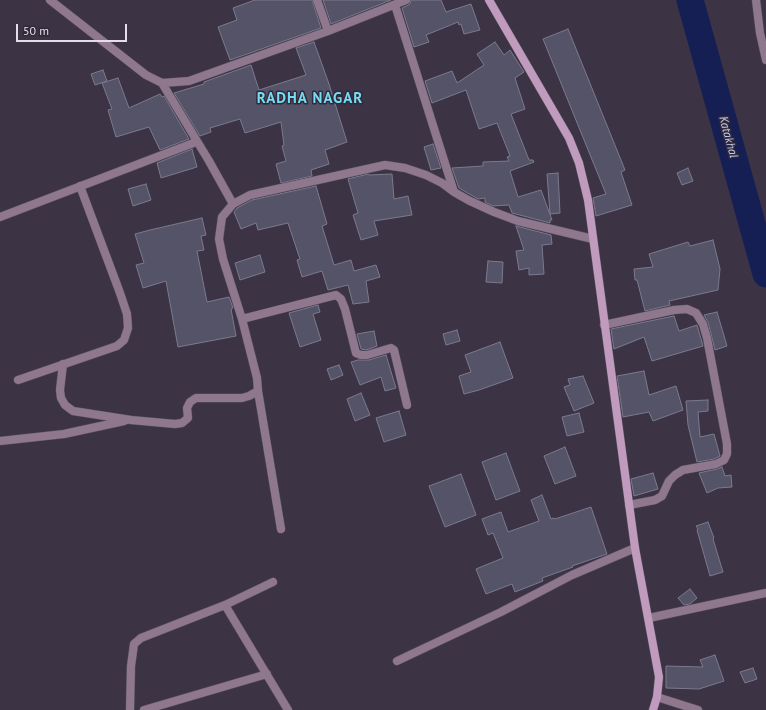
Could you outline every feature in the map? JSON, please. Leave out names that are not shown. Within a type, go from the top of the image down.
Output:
[{"type":"street","points":[[50,0],[146,75],[162,83],[189,81],[395,6],[406,0]]},
{"type":"street","points":[[317,0],[328,31]]},
{"type":"street","points":[[489,0],[570,138],[588,200],[635,548],[659,677],[657,697],[653,710]]},
{"type":"street","points":[[756,0],[760,33],[766,60]]},
{"type":"street","points":[[395,6],[454,192]]},
{"type":"street","points":[[162,83],[233,204]]},
{"type":"street","points":[[0,217],[196,142]]},
{"type":"street","points":[[281,529],[257,378],[242,319],[223,259],[219,239],[222,217],[233,204],[250,195],[385,165],[405,168],[426,175],[442,183],[454,192],[488,209],[518,221],[593,239]]},
{"type":"street","points":[[18,380],[117,346],[124,340],[128,328],[127,314],[120,293],[80,186]]},
{"type":"street","points":[[242,319],[336,295],[341,299],[345,309],[356,353],[367,355],[391,348],[394,350],[407,405]]},
{"type":"street","points":[[604,325],[674,310],[686,309],[696,313],[703,324],[707,338],[727,444],[727,454],[724,460],[716,464],[683,470],[675,475],[670,481],[662,496],[655,500],[629,506]]},
{"type":"street","points":[[63,364],[60,390],[61,398],[65,405],[73,411],[131,420],[175,424],[182,423],[188,418],[187,408],[190,402],[196,398],[242,398],[258,391]]},
{"type":"street","points":[[0,441],[64,434],[131,420]]},
{"type":"street","points":[[397,661],[501,612],[572,575],[635,548]]},
{"type":"street","points":[[130,710],[131,666],[134,644],[141,638],[225,605],[273,582]]},
{"type":"street","points":[[649,618],[766,594]]},
{"type":"street","points":[[225,605],[288,710]]},
{"type":"street","points":[[144,710],[267,674]]},
{"type":"street","points":[[657,697],[698,710]]},
{"type":"building","points":[[255,0],[312,0],[321,28],[230,60],[218,27],[237,20],[233,8]]},
{"type":"building","points":[[323,0],[391,0],[331,24]]},
{"type":"building","points":[[411,0],[441,0],[446,12],[471,4],[480,30],[464,34],[461,24],[459,25],[458,22],[426,35],[429,42],[414,47],[402,8],[410,4]]},
{"type":"building","points":[[568,29],[625,170],[621,172],[632,205],[596,216],[593,198],[606,194],[543,39]]},
{"type":"building","points":[[314,42],[347,142],[325,150],[329,164],[311,170],[312,176],[281,183],[276,164],[286,161],[282,146],[284,145],[281,122],[245,133],[240,119],[210,128],[211,132],[200,136],[174,93],[204,84],[204,82],[251,65],[259,90],[306,75],[296,48]]},
{"type":"building","points":[[495,42],[504,55],[510,50],[524,72],[515,78],[525,109],[511,114],[529,160],[533,160],[534,162],[510,171],[518,197],[541,190],[552,220],[550,220],[550,223],[512,213],[509,205],[493,206],[485,202],[485,198],[478,199],[459,188],[452,168],[483,166],[483,162],[509,161],[507,157],[510,156],[497,123],[479,129],[466,90],[432,103],[425,81],[452,71],[457,83],[484,65],[477,54]]},
{"type":"building","points":[[103,70],[107,81],[95,85],[91,74]]},
{"type":"building","points":[[118,78],[129,108],[160,94],[162,97],[164,96],[189,139],[160,150],[149,127],[116,137],[108,110],[112,109],[102,83]]},
{"type":"building","points":[[433,144],[441,168],[431,170],[424,147]]},
{"type":"building","points":[[192,149],[197,167],[161,178],[157,163]]},
{"type":"building","points":[[688,168],[693,181],[682,185],[677,173]]},
{"type":"building","points":[[558,173],[560,213],[550,214],[547,174]]},
{"type":"building","points":[[368,174],[392,174],[394,199],[408,196],[412,215],[374,221],[378,235],[361,240],[353,215],[358,213],[348,179]]},
{"type":"building","points":[[146,184],[151,200],[133,206],[128,189]]},
{"type":"building","points":[[316,186],[327,224],[322,226],[334,265],[351,260],[354,271],[376,265],[380,277],[366,281],[369,302],[353,304],[348,285],[328,290],[322,271],[302,277],[297,260],[300,259],[288,223],[258,230],[256,223],[241,229],[234,212],[237,208],[252,200]]},
{"type":"building","points":[[202,218],[206,235],[201,236],[204,250],[197,251],[207,302],[229,297],[233,308],[231,309],[236,336],[178,347],[166,281],[143,288],[136,265],[144,263],[135,234]]},
{"type":"building","points":[[516,226],[551,235],[552,244],[542,245],[544,274],[529,275],[529,268],[519,270],[516,251],[524,250]]},
{"type":"building","points":[[713,240],[720,269],[718,290],[669,301],[670,305],[645,311],[637,280],[635,280],[634,269],[653,267],[649,254],[688,242],[690,246]]},
{"type":"building","points":[[260,255],[265,272],[240,280],[235,263]]},
{"type":"building","points":[[488,261],[503,262],[502,283],[486,282]]},
{"type":"building","points":[[318,305],[320,312],[313,314],[321,340],[300,347],[289,313]]},
{"type":"building","points":[[717,312],[727,346],[715,350],[708,322],[704,315]]},
{"type":"building","points":[[674,316],[679,331],[697,325],[703,346],[652,361],[644,337],[614,349],[611,329]]},
{"type":"building","points":[[457,330],[460,341],[446,345],[443,334]]},
{"type":"building","points":[[374,331],[377,346],[366,350],[361,349],[357,334]]},
{"type":"building","points":[[500,342],[513,378],[464,394],[459,376],[471,372],[465,355]]},
{"type":"building","points":[[386,355],[396,388],[385,391],[381,377],[360,385],[351,362],[358,360],[369,360]]},
{"type":"building","points":[[339,365],[343,375],[331,380],[327,369]]},
{"type":"building","points":[[644,371],[649,395],[676,386],[683,410],[653,421],[649,412],[623,417],[617,376]]},
{"type":"building","points":[[583,376],[594,403],[574,411],[564,387],[570,385],[568,379]]},
{"type":"building","points":[[361,393],[370,415],[355,421],[347,399]]},
{"type":"building","points":[[708,400],[708,411],[698,412],[700,437],[714,434],[720,456],[714,459],[697,462],[688,425],[686,401]]},
{"type":"building","points":[[399,411],[406,435],[384,442],[376,418]]},
{"type":"building","points":[[579,413],[584,432],[567,436],[562,417]]},
{"type":"building","points":[[565,447],[576,476],[555,484],[544,456]]},
{"type":"building","points":[[506,453],[520,491],[496,500],[482,462]]},
{"type":"building","points":[[722,467],[725,476],[731,475],[732,487],[718,488],[707,493],[699,473]]},
{"type":"building","points":[[653,473],[658,489],[634,496],[631,479]]},
{"type":"building","points":[[461,474],[476,515],[445,527],[429,486]]},
{"type":"building","points":[[542,495],[551,519],[591,507],[607,554],[542,578],[543,581],[515,592],[512,584],[486,594],[476,569],[503,558],[493,533],[488,535],[482,519],[501,512],[508,532],[539,521],[531,500]]},
{"type":"building","points":[[708,522],[723,572],[710,576],[696,526]]},
{"type":"building","points":[[690,589],[697,598],[690,604],[684,605],[678,598]]},
{"type":"building","points":[[715,655],[724,681],[699,689],[666,688],[666,666],[703,667],[700,660]]},
{"type":"building","points":[[753,668],[757,679],[745,683],[740,672]]},
{"type":"waterway","name":"Katakhal","points":[[690,0],[766,274]]},
{"type":"district","name":"RADHA NAGAR","points":[[310,99]]}]
